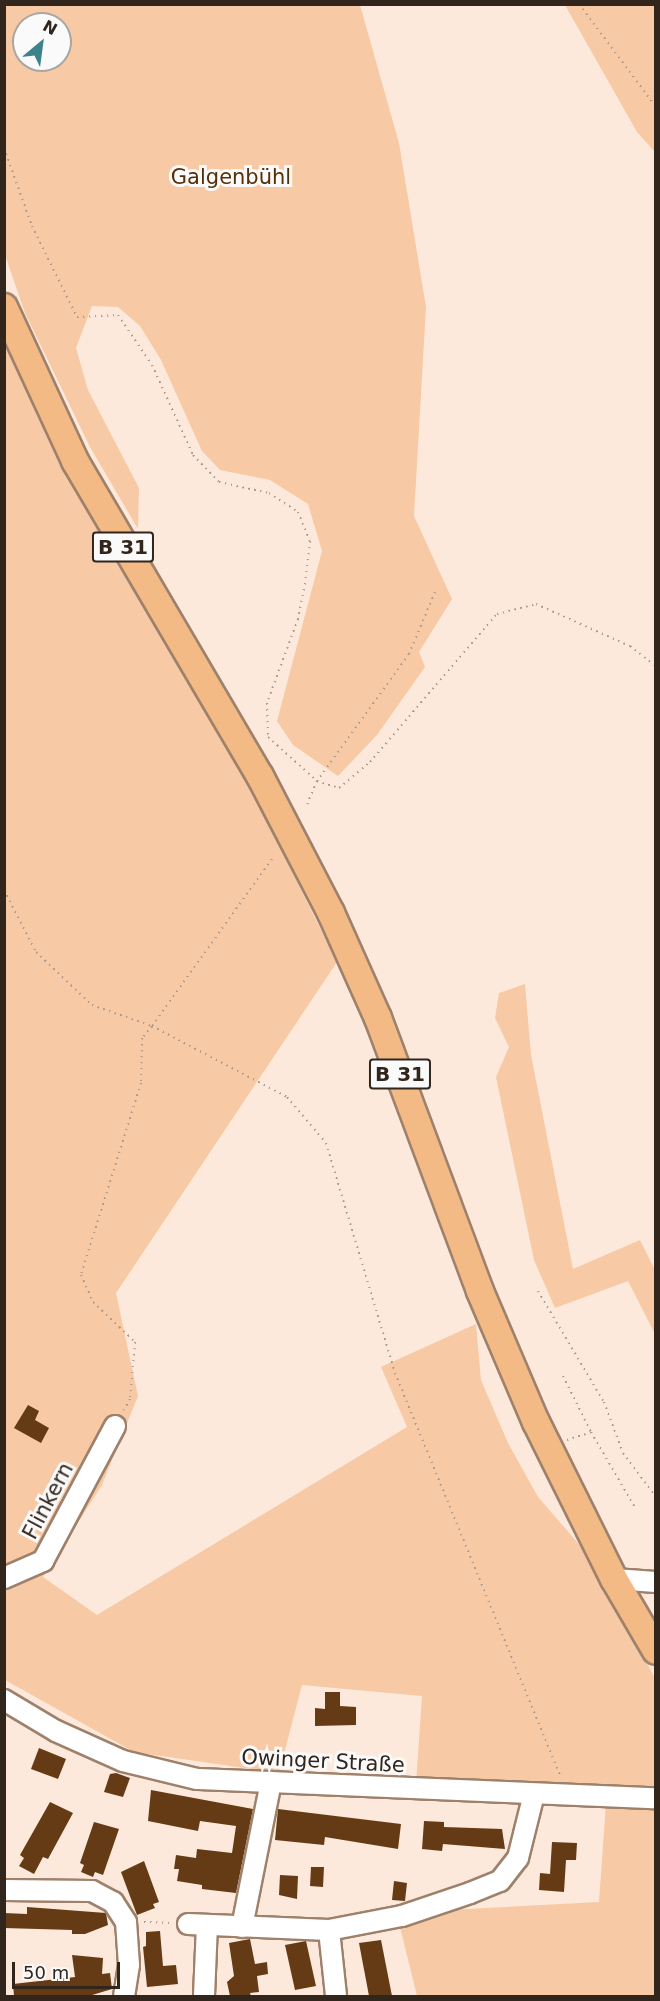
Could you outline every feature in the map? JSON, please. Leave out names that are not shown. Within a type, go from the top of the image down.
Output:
[{"type":"main road","name":"B 31","points":[[4,308],[75,461],[260,776],[331,913],[386,1040],[480,1291],[536,1422],[614,1579],[656,1651]]},
{"type":"street","name":"Flinkern","points":[[4,1578],[43,1561],[115,1426]]},
{"type":"street","points":[[614,1579],[656,1582]]},
{"type":"street","name":"Owinger Straße","points":[[4,1700],[56,1731],[123,1761],[196,1779],[656,1798]]},
{"type":"street","points":[[242,1927],[271,1782]]},
{"type":"street","points":[[204,1996],[197,1925],[329,1930],[402,1916],[500,1881],[518,1858],[534,1794]]},
{"type":"street","points":[[4,1890],[92,1891],[112,1902],[126,1922],[129,1965],[124,1996]]},
{"type":"street","points":[[329,1930],[336,1996]]},
{"type":"path","points":[[579,4],[656,108]]},
{"type":"path","points":[[4,148],[32,226],[77,316],[118,315],[152,365],[192,455],[219,482],[269,493],[298,512],[310,541],[305,583],[298,619],[267,703],[268,737],[317,781],[339,788],[370,762],[496,614],[536,604],[630,646],[656,666]]},
{"type":"path","points":[[307,804],[317,781],[409,654],[435,592]]},
{"type":"path","points":[[115,1426],[130,1399],[135,1342],[93,1302],[81,1275],[141,1083],[142,1038],[272,859]]},
{"type":"path","points":[[4,890],[36,952],[92,1005],[152,1026],[287,1097],[326,1143],[395,1373],[567,1795]]},
{"type":"path","points":[[538,1291],[604,1402],[623,1453],[656,1497]]},
{"type":"path","points":[[563,1376],[591,1432],[634,1506]]},
{"type":"path","points":[[567,1440],[591,1432]]},
{"type":"path","points":[[126,1922],[197,1925]]},
{"type":"green space","name":"Galgenbühl","points":[[5,4],[360,5],[399,143],[426,307],[414,516],[452,599],[419,652],[425,667],[377,735],[338,776],[293,745],[277,721],[322,551],[308,504],[270,480],[220,470],[202,451],[161,360],[140,326],[118,307],[92,306],[76,348],[88,390],[139,488],[138,529],[90,447],[25,313],[5,255]]},
{"type":"green space","points":[[565,5],[655,5],[655,152],[637,132]]},
{"type":"green space","points":[[4,337],[63,465],[241,769],[337,962],[116,1293],[138,1396],[102,1485],[43,1577],[97,1615],[407,1427],[381,1367],[476,1324],[481,1380],[508,1443],[538,1497],[584,1550],[655,1678],[655,1794],[416,1783],[422,1696],[302,1685],[279,1773],[134,1752],[5,1680]]},
{"type":"green space","points":[[525,984],[531,1055],[573,1269],[640,1240],[655,1270],[655,1334],[628,1281],[555,1308],[534,1260],[496,1077],[509,1047],[495,1018],[499,993]]},
{"type":"green space","points":[[606,1803],[655,1807],[655,1996],[417,1996],[399,1923],[429,1911],[599,1902]]},
{"type":"building","points":[[28,1405],[39,1411],[35,1420],[49,1428],[41,1443],[14,1428]]},
{"type":"building","points":[[325,1692],[340,1692],[340,1706],[356,1707],[356,1725],[315,1726],[315,1708],[325,1709]]},
{"type":"building","points":[[39,1748],[66,1759],[58,1779],[31,1769]]},
{"type":"building","points":[[116,1773],[130,1778],[123,1797],[104,1792],[110,1774]]},
{"type":"building","points":[[151,1790],[253,1809],[236,1893],[202,1889],[202,1885],[177,1881],[179,1869],[174,1869],[176,1855],[196,1858],[197,1849],[232,1853],[236,1826],[200,1821],[198,1831],[148,1821]]},
{"type":"building","points":[[50,1802],[73,1813],[48,1859],[43,1857],[34,1874],[19,1866],[24,1858],[20,1855]]},
{"type":"building","points":[[278,1809],[401,1824],[398,1849],[325,1837],[324,1845],[275,1840]]},
{"type":"building","points":[[424,1821],[444,1822],[444,1827],[502,1829],[505,1849],[443,1844],[442,1851],[422,1849]]},
{"type":"building","points":[[94,1822],[119,1829],[103,1875],[95,1872],[93,1877],[81,1872],[84,1865],[80,1863]]},
{"type":"building","points":[[552,1842],[577,1843],[576,1860],[566,1860],[564,1892],[539,1890],[540,1873],[550,1874]]},
{"type":"building","points":[[144,1861],[159,1902],[153,1904],[155,1908],[137,1915],[121,1872]]},
{"type":"building","points":[[311,1867],[324,1867],[323,1887],[310,1886]]},
{"type":"building","points":[[280,1875],[298,1876],[297,1899],[279,1895]]},
{"type":"building","points":[[394,1881],[407,1883],[405,1901],[392,1900]]},
{"type":"building","points":[[27,1907],[106,1913],[108,1925],[85,1934],[72,1934],[72,1930],[4,1928],[4,1913],[27,1914]]},
{"type":"building","points":[[160,1931],[163,1966],[176,1965],[178,1984],[147,1987],[143,1947],[146,1946],[146,1932]]},
{"type":"building","points":[[250,1939],[255,1964],[267,1962],[268,1974],[257,1976],[259,1992],[250,1993],[251,1996],[230,1996],[227,1982],[234,1976],[229,1943]]},
{"type":"building","points":[[381,1940],[392,1996],[369,1996],[359,1943]]},
{"type":"building","points":[[306,1941],[316,1986],[295,1990],[285,1945]]},
{"type":"building","points":[[72,1955],[103,1958],[102,1974],[110,1973],[112,1989],[89,1996],[14,1996],[13,1984],[75,1977]]}]
